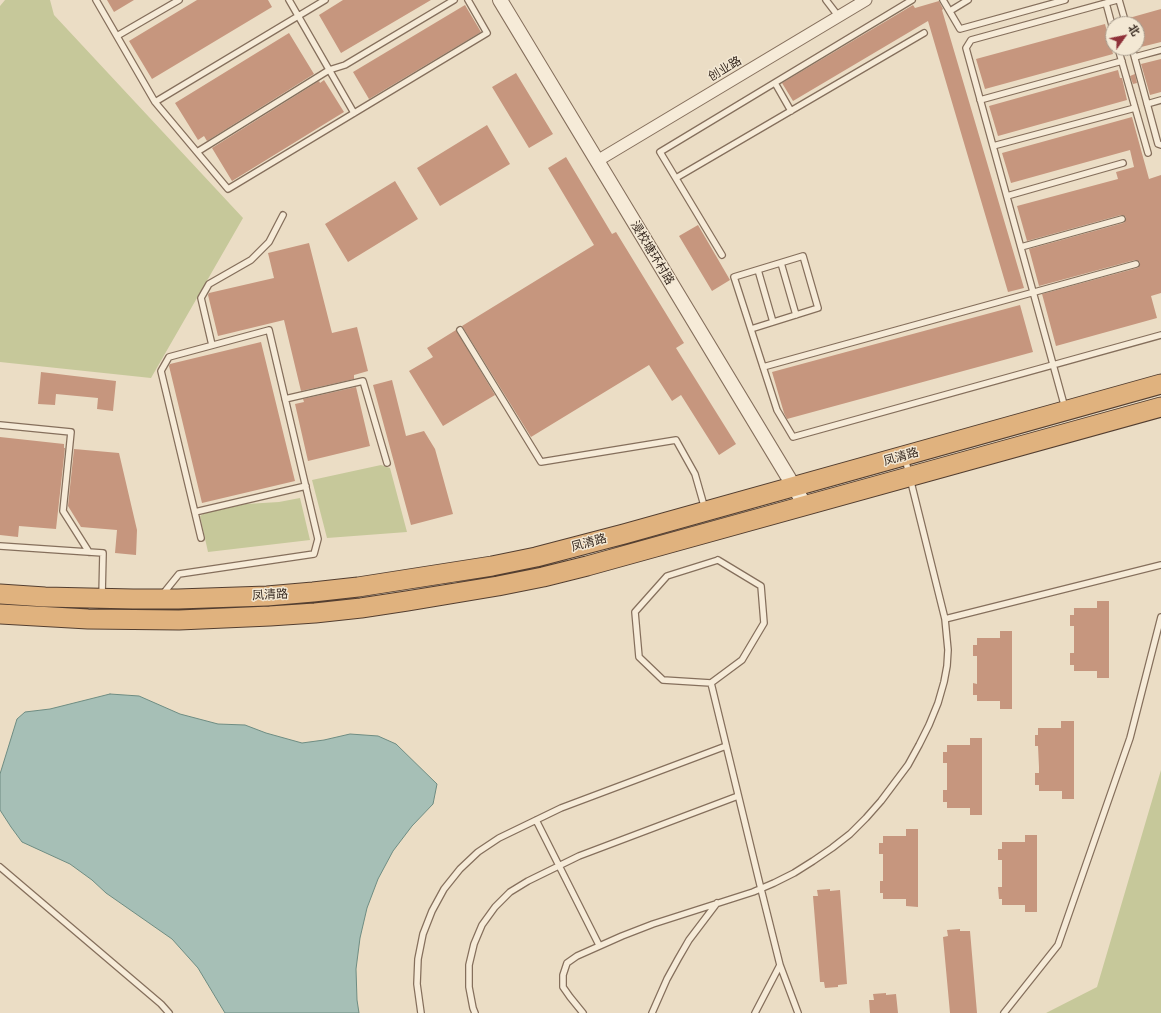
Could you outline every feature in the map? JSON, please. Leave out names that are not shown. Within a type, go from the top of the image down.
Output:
[{"type":"highway","name":"凤清路","points":[[0,594],[159,599],[267,596],[373,585],[448,574],[536,557],[588,544],[1161,384]]},
{"type":"highway","name":"凤清路","points":[[0,615],[88,619],[179,620],[270,616],[369,607],[460,593],[543,577],[587,566],[1161,407]]},
{"type":"street","name":"浸校塘环村路","points":[[500,0],[805,505]]},
{"type":"street","name":"创业路","points":[[597,161],[866,0]]},
{"type":"lane","points":[[96,0],[155,102],[228,189],[487,33],[468,0]]},
{"type":"lane","points":[[117,36],[179,0]]},
{"type":"lane","points":[[289,0],[354,113]]},
{"type":"lane","points":[[155,102],[325,0]]},
{"type":"lane","points":[[197,152],[329,70],[345,65],[454,0]]},
{"type":"lane","points":[[826,0],[839,17]]},
{"type":"lane","points":[[722,255],[660,152],[912,0]]},
{"type":"lane","points":[[943,0],[960,29],[1064,0]]},
{"type":"lane","points":[[950,11],[968,0]]},
{"type":"lane","points":[[1066,411],[966,48],[971,40],[1118,0],[1123,16]]},
{"type":"lane","points":[[1106,3],[1110,16]]},
{"type":"lane","points":[[676,178],[924,32]]},
{"type":"lane","points":[[1161,50],[1135,57],[1158,144],[1161,146]]},
{"type":"lane","points":[[1120,56],[1148,153]]},
{"type":"lane","points":[[980,100],[1122,61]]},
{"type":"lane","points":[[775,83],[791,110]]},
{"type":"lane","points":[[1148,104],[1161,100]]},
{"type":"lane","points":[[993,146],[1135,108]]},
{"type":"lane","points":[[1007,196],[1123,163]]},
{"type":"lane","points":[[212,345],[201,298],[209,284],[251,260],[269,242],[283,215]]},
{"type":"lane","points":[[1021,247],[1122,219]]},
{"type":"lane","points":[[751,329],[818,308],[803,256],[734,277],[777,410],[793,437],[1161,335]]},
{"type":"lane","points":[[781,262],[796,315]]},
{"type":"lane","points":[[763,367],[1136,264]]},
{"type":"lane","points":[[758,270],[773,322]]},
{"type":"lane","points":[[159,599],[179,574],[314,554],[318,539],[269,330],[168,357],[161,371],[201,538]]},
{"type":"lane","points":[[460,330],[541,462],[676,440],[695,474],[706,511]]},
{"type":"lane","points":[[285,399],[363,381],[387,463]]},
{"type":"lane","points":[[0,425],[71,432],[64,511],[89,552]]},
{"type":"lane","points":[[583,1013],[563,987],[562,975],[567,963],[577,956],[599,946],[653,924],[760,889],[794,873],[832,848],[850,834],[881,802],[908,765],[923,738],[938,704],[947,666],[948,650],[945,619],[904,456]]},
{"type":"lane","points":[[195,512],[306,486]]},
{"type":"lane","points":[[0,546],[103,552],[102,598]]},
{"type":"lane","points":[[718,560],[761,586],[764,624],[742,660],[711,683],[663,680],[639,657],[635,612],[667,576],[718,560]]},
{"type":"lane","points":[[945,619],[1161,565]]},
{"type":"lane","points":[[1004,1013],[1058,945],[1130,738],[1161,617]]},
{"type":"lane","points":[[711,683],[760,889],[780,965],[798,1013]]},
{"type":"lane","points":[[421,1013],[417,984],[418,959],[423,934],[432,911],[444,889],[460,869],[478,852],[499,838],[561,808],[726,746]]},
{"type":"lane","points":[[475,1013],[469,987],[469,965],[474,944],[482,925],[494,907],[510,892],[528,881],[579,856],[738,796]]},
{"type":"lane","points":[[536,820],[599,946]]},
{"type":"lane","points":[[0,867],[152,995],[169,1013]]},
{"type":"lane","points":[[652,1013],[678,959],[694,933],[717,903]]},
{"type":"lane","points":[[755,1013],[780,965]]},
{"type":"green space","points":[[5,0],[50,0],[54,15],[243,218],[151,378],[0,362],[0,6]]},
{"type":"green space","points":[[381,465],[390,468],[407,532],[327,538],[312,480]]},
{"type":"green space","points":[[300,498],[310,540],[208,552],[200,516],[205,513],[246,504],[279,502]]},
{"type":"green space","points":[[1161,770],[1161,1013],[1046,1013],[1097,987]]},
{"type":"water","points":[[110,694],[139,696],[180,714],[218,724],[245,725],[266,733],[302,743],[350,734],[378,736],[396,744],[437,784],[433,804],[412,826],[393,851],[378,879],[367,908],[360,938],[356,969],[359,1013],[225,1013],[198,968],[172,939],[106,893],[92,880],[70,864],[22,842],[0,810],[0,774],[17,719],[25,712],[50,709]]},
{"type":"building","points":[[107,0],[134,0],[114,12]]},
{"type":"building","points":[[197,0],[268,0],[272,7],[152,79],[129,41]]},
{"type":"building","points":[[343,0],[431,0],[341,53],[319,15]]},
{"type":"building","points":[[939,1],[943,9],[942,10],[1024,288],[1008,292],[928,21],[793,101],[782,83],[913,5],[915,8]]},
{"type":"building","points":[[465,5],[481,32],[369,99],[353,72]]},
{"type":"building","points":[[1161,9],[1161,42],[1145,46],[1145,16],[1136,16]]},
{"type":"building","points":[[1105,24],[1106,56],[985,89],[976,59]]},
{"type":"building","points":[[289,33],[314,74],[207,141],[204,136],[198,140],[175,103]]},
{"type":"building","points":[[1161,59],[1161,92],[1150,95],[1141,64]]},
{"type":"building","points":[[1118,70],[1120,78],[1122,78],[1127,100],[998,136],[989,106]]},
{"type":"building","points":[[516,73],[553,134],[529,148],[492,87]]},
{"type":"building","points":[[1135,74],[1137,83],[1133,84],[1130,76]]},
{"type":"building","points":[[324,80],[344,112],[232,181],[212,148],[319,81],[320,83]]},
{"type":"building","points":[[1132,117],[1149,179],[1161,175],[1161,293],[1151,296],[1157,318],[1056,346],[1042,294],[1137,268],[1139,267],[1140,263],[1139,261],[1135,260],[1039,286],[1029,249],[1123,223],[1125,222],[1126,218],[1125,216],[1121,215],[1027,241],[1017,206],[1118,179],[1116,172],[1134,167],[1130,150],[1011,183],[1002,153]]},
{"type":"building","points":[[487,125],[510,164],[440,206],[417,168]]},
{"type":"building","points":[[566,157],[612,234],[616,232],[684,343],[676,348],[736,444],[719,455],[681,395],[672,401],[649,365],[531,437],[462,326],[594,245],[548,168]]},
{"type":"building","points":[[395,181],[418,219],[348,262],[325,224]]},
{"type":"building","points":[[698,225],[730,280],[712,291],[679,236]]},
{"type":"building","points":[[309,243],[332,333],[357,327],[368,371],[354,375],[354,379],[301,391],[284,320],[218,336],[208,295],[209,293],[274,278],[268,253]]},
{"type":"building","points":[[1020,305],[1033,352],[787,419],[784,413],[772,372]]},
{"type":"building","points":[[456,330],[495,395],[443,426],[409,371],[433,357],[427,348]]},
{"type":"building","points":[[261,342],[295,481],[202,503],[169,366],[170,364]]},
{"type":"building","points":[[41,372],[116,381],[113,411],[97,409],[98,398],[56,394],[55,405],[38,404]]},
{"type":"building","points":[[392,380],[406,436],[424,431],[435,449],[453,514],[411,525],[373,385]]},
{"type":"building","points":[[356,387],[370,446],[308,461],[295,404],[304,402],[303,399]]},
{"type":"building","points":[[0,437],[64,444],[65,448],[56,529],[19,526],[18,537],[0,535]]},
{"type":"building","points":[[74,449],[119,453],[137,530],[136,555],[115,553],[117,530],[81,527],[68,506]]},
{"type":"building","points":[[1097,601],[1109,601],[1109,678],[1097,678],[1097,671],[1074,671],[1074,665],[1070,665],[1070,653],[1074,653],[1074,626],[1070,626],[1070,615],[1074,615],[1074,608],[1097,608]]},
{"type":"building","points":[[1000,631],[1012,631],[1012,709],[1000,709],[1000,701],[977,701],[977,695],[973,695],[973,683],[977,684],[977,656],[973,656],[973,645],[977,645],[977,638],[1000,638]]},
{"type":"building","points":[[1061,721],[1074,721],[1074,799],[1062,799],[1062,791],[1039,791],[1039,785],[1035,785],[1035,773],[1039,773],[1039,767],[1038,746],[1035,746],[1035,735],[1038,735],[1038,728],[1061,728]]},
{"type":"building","points":[[970,738],[982,738],[982,815],[970,815],[970,808],[947,808],[947,802],[943,802],[943,790],[947,790],[947,763],[943,763],[943,752],[947,752],[947,745],[970,745]]},
{"type":"building","points":[[906,829],[918,829],[918,907],[906,906],[906,899],[883,899],[883,893],[880,893],[880,881],[883,881],[883,854],[879,854],[879,843],[883,843],[883,836],[906,836]]},
{"type":"building","points":[[1025,835],[1037,835],[1037,912],[1025,912],[1025,905],[1002,905],[1002,899],[999,899],[998,887],[1002,887],[1002,860],[998,860],[998,849],[1002,849],[1002,842],[1025,842]]},
{"type":"building","points":[[830,889],[830,891],[840,890],[847,984],[838,985],[838,987],[825,988],[824,982],[820,982],[813,896],[818,896],[817,890]]},
{"type":"building","points":[[960,929],[960,931],[970,931],[977,1013],[950,1013],[943,937],[948,936],[947,930]]},
{"type":"building","points":[[886,993],[886,995],[896,994],[898,1013],[870,1013],[869,1000],[874,1000],[873,994]]}]
